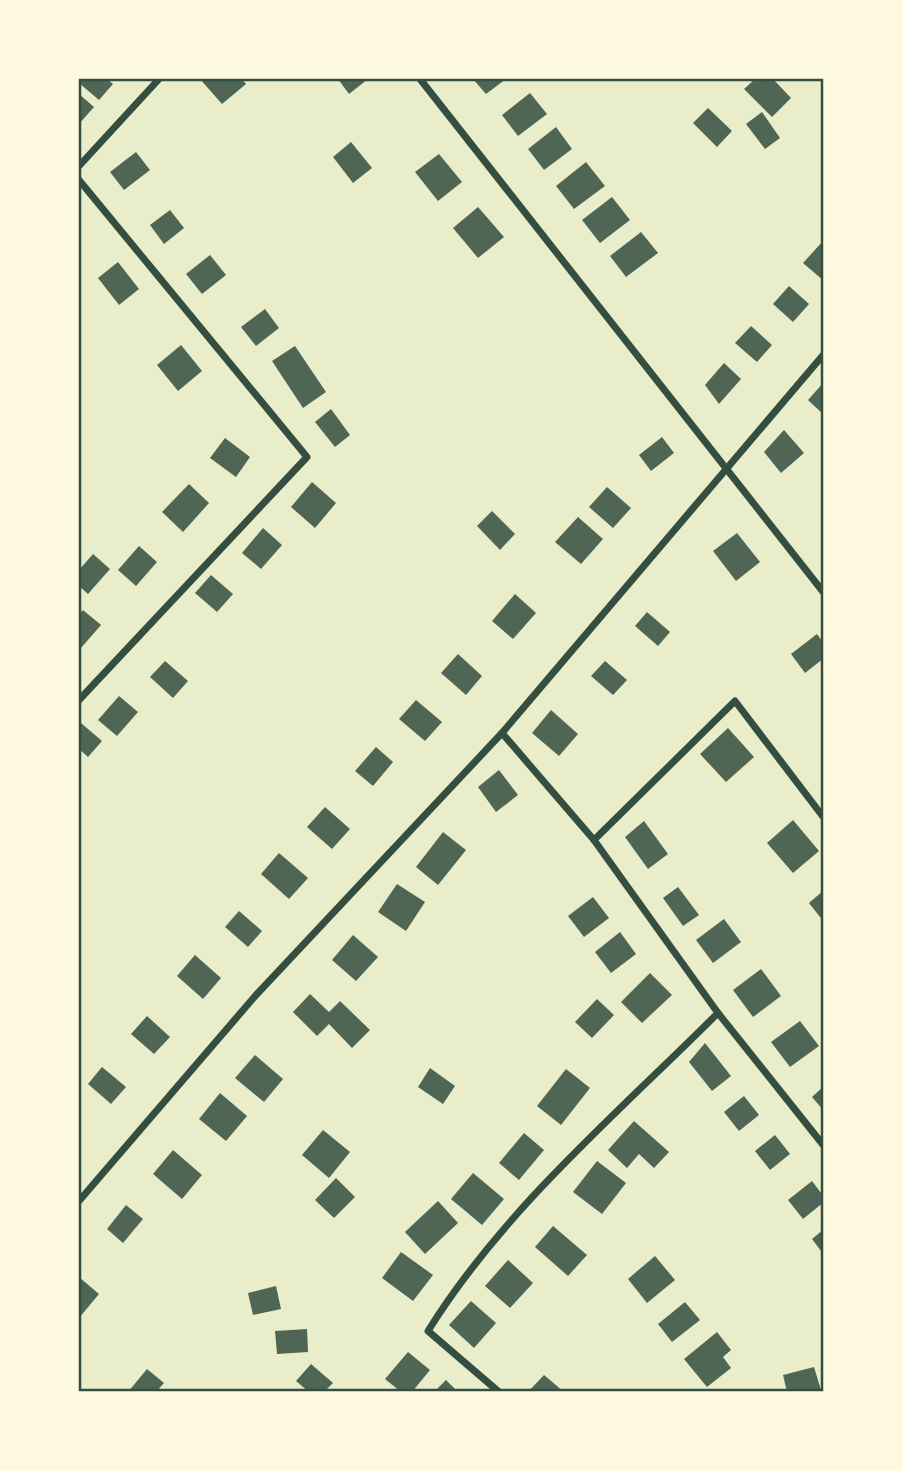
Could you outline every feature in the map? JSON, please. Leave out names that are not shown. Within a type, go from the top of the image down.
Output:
[{"type":"street","points":[[79,166],[159,79]]},
{"type":"street","points":[[420,79],[727,466],[824,593]]},
{"type":"street","points":[[79,180],[307,457],[79,700]]},
{"type":"street","points":[[79,1201],[256,995],[502,733],[824,354]]},
{"type":"street","points":[[594,840],[735,701],[824,818]]},
{"type":"street","points":[[502,733],[594,840],[718,1013],[824,1146]]},
{"type":"street","points":[[499,1392],[428,1331],[457,1285],[513,1217],[718,1013]]},
{"type":"building","points":[[80,79],[107,79],[113,84],[99,100],[79,83]]},
{"type":"building","points":[[200,79],[242,79],[246,84],[222,104]]},
{"type":"building","points":[[338,79],[368,79],[349,94]]},
{"type":"building","points":[[473,79],[506,79],[486,94]]},
{"type":"building","points":[[755,79],[773,79],[791,98],[772,117],[744,89]]},
{"type":"building","points":[[530,93],[547,114],[518,136],[502,115]]},
{"type":"building","points":[[79,94],[94,107],[79,124]]},
{"type":"building","points":[[708,108],[732,131],[717,147],[693,123]]},
{"type":"building","points":[[762,112],[780,138],[765,149],[746,124]]},
{"type":"building","points":[[556,127],[572,149],[544,170],[528,149]]},
{"type":"building","points":[[351,142],[372,168],[353,183],[333,157]]},
{"type":"building","points":[[136,152],[150,170],[124,190],[110,172]]},
{"type":"building","points":[[439,154],[462,182],[438,201],[415,172]]},
{"type":"building","points":[[586,162],[605,186],[574,209],[556,186]]},
{"type":"building","points":[[612,197],[630,220],[600,243],[582,220]]},
{"type":"building","points":[[478,207],[504,237],[478,258],[453,228]]},
{"type":"building","points":[[170,210],[184,228],[164,244],[150,225]]},
{"type":"building","points":[[641,232],[658,253],[626,277],[610,256]]},
{"type":"building","points":[[824,242],[824,281],[803,263]]},
{"type":"building","points":[[210,255],[226,275],[202,294],[186,274]]},
{"type":"building","points":[[118,262],[139,289],[119,305],[98,278]]},
{"type":"building","points":[[789,286],[809,304],[793,322],[773,304]]},
{"type":"building","points":[[265,309],[279,328],[256,346],[241,327]]},
{"type":"building","points":[[751,326],[772,345],[757,362],[735,343]]},
{"type":"building","points":[[181,345],[202,371],[178,391],[157,365]]},
{"type":"building","points":[[295,346],[326,392],[303,408],[272,361]]},
{"type":"building","points":[[724,363],[741,379],[719,404],[705,385]]},
{"type":"building","points":[[824,382],[824,415],[808,400]]},
{"type":"building","points":[[331,409],[350,435],[335,447],[315,422]]},
{"type":"building","points":[[784,430],[804,453],[781,473],[764,452]]},
{"type":"building","points":[[662,437],[674,453],[651,471],[639,455]]},
{"type":"building","points":[[225,438],[250,457],[236,477],[210,458]]},
{"type":"building","points":[[312,482],[336,503],[315,528],[291,507]]},
{"type":"building","points":[[189,484],[209,503],[183,532],[162,512]]},
{"type":"building","points":[[607,487],[631,508],[613,528],[589,507]]},
{"type":"building","points":[[492,511],[515,534],[500,550],[477,526]]},
{"type":"building","points":[[578,517],[603,539],[581,564],[555,542]]},
{"type":"building","points":[[263,528],[282,545],[261,569],[242,553]]},
{"type":"building","points":[[737,533],[760,562],[736,581],[713,551]]},
{"type":"building","points":[[139,546],[157,562],[136,586],[118,570]]},
{"type":"building","points":[[93,554],[110,569],[88,594],[79,586],[79,570]]},
{"type":"building","points":[[211,575],[233,594],[217,612],[195,593]]},
{"type":"building","points":[[515,594],[536,613],[513,639],[492,621]]},
{"type":"building","points":[[83,610],[101,625],[81,648],[79,615]]},
{"type":"building","points":[[647,612],[670,632],[658,646],[635,626]]},
{"type":"building","points":[[817,634],[824,644],[824,658],[805,673],[791,654]]},
{"type":"building","points":[[458,654],[482,676],[466,695],[441,673]]},
{"type":"building","points":[[165,661],[188,681],[173,698],[150,677]]},
{"type":"building","points":[[605,661],[627,680],[613,695],[591,676]]},
{"type":"building","points":[[119,696],[138,712],[117,736],[98,720]]},
{"type":"building","points":[[416,700],[442,722],[425,741],[399,719]]},
{"type":"building","points":[[551,710],[578,734],[559,756],[532,733]]},
{"type":"building","points":[[81,723],[102,741],[88,757],[79,749]]},
{"type":"building","points":[[728,728],[754,757],[726,782],[700,754]]},
{"type":"building","points":[[376,747],[393,762],[373,786],[355,771]]},
{"type":"building","points":[[499,770],[518,795],[496,812],[478,787]]},
{"type":"building","points":[[325,807],[350,829],[332,849],[307,827]]},
{"type":"building","points":[[793,820],[819,851],[793,873],[767,843]]},
{"type":"building","points":[[644,821],[668,854],[648,869],[625,837]]},
{"type":"building","points":[[443,832],[466,850],[438,885],[416,867]]},
{"type":"building","points":[[279,853],[308,878],[289,899],[261,874]]},
{"type":"building","points":[[397,884],[425,902],[406,931],[378,912]]},
{"type":"building","points":[[678,887],[699,915],[683,926],[663,898]]},
{"type":"building","points":[[824,890],[824,922],[809,903]]},
{"type":"building","points":[[593,897],[609,918],[584,937],[568,916]]},
{"type":"building","points":[[239,911],[262,931],[248,947],[225,927]]},
{"type":"building","points":[[724,919],[741,942],[713,963],[696,940]]},
{"type":"building","points":[[620,932],[636,954],[611,973],[595,952]]},
{"type":"building","points":[[353,935],[378,957],[356,981],[332,960]]},
{"type":"building","points":[[195,955],[221,978],[203,999],[177,976]]},
{"type":"building","points":[[761,969],[781,996],[753,1017],[733,990]]},
{"type":"building","points":[[650,973],[672,995],[642,1023],[621,1002]]},
{"type":"building","points":[[310,994],[329,1012],[340,1001],[370,1030],[352,1048],[329,1024],[317,1036],[293,1012]]},
{"type":"building","points":[[597,999],[614,1015],[592,1038],[575,1022]]},
{"type":"building","points":[[147,1016],[170,1037],[154,1054],[131,1034]]},
{"type":"building","points":[[800,1021],[819,1046],[790,1067],[771,1042]]},
{"type":"building","points":[[705,1043],[731,1076],[712,1091],[689,1062]]},
{"type":"building","points":[[255,1055],[283,1079],[264,1102],[235,1078]]},
{"type":"building","points":[[102,1067],[126,1087],[111,1104],[88,1084]]},
{"type":"building","points":[[430,1068],[455,1086],[443,1104],[418,1087]]},
{"type":"building","points":[[566,1069],[590,1088],[561,1125],[537,1106]]},
{"type":"building","points":[[824,1086],[824,1111],[812,1097]]},
{"type":"building","points":[[220,1093],[247,1116],[226,1141],[199,1119]]},
{"type":"building","points":[[744,1096],[759,1115],[739,1131],[724,1112]]},
{"type":"building","points":[[634,1121],[669,1152],[654,1168],[639,1154],[627,1168],[608,1150]]},
{"type":"building","points":[[323,1130],[350,1152],[329,1178],[302,1155]]},
{"type":"building","points":[[524,1133],[544,1150],[519,1180],[499,1163]]},
{"type":"building","points":[[775,1135],[790,1154],[770,1170],[755,1151]]},
{"type":"building","points":[[173,1150],[202,1175],[182,1199],[153,1174]]},
{"type":"building","points":[[597,1161],[626,1183],[602,1214],[573,1192]]},
{"type":"building","points":[[473,1173],[504,1199],[482,1225],[451,1199]]},
{"type":"building","points":[[336,1178],[355,1197],[334,1218],[315,1200]]},
{"type":"building","points":[[812,1181],[824,1197],[824,1202],[803,1219],[788,1200]]},
{"type":"building","points":[[438,1201],[458,1223],[425,1254],[405,1232]]},
{"type":"building","points":[[126,1205],[143,1219],[123,1243],[107,1229]]},
{"type":"building","points":[[553,1226],[587,1255],[568,1276],[535,1247]]},
{"type":"building","points":[[824,1229],[824,1255],[812,1239]]},
{"type":"building","points":[[401,1252],[433,1275],[413,1301],[382,1278]]},
{"type":"building","points":[[655,1256],[675,1280],[647,1303],[628,1279]]},
{"type":"building","points":[[508,1260],[533,1283],[510,1308],[485,1286]]},
{"type":"building","points":[[79,1277],[99,1294],[79,1318]]},
{"type":"building","points":[[276,1286],[281,1309],[253,1315],[248,1293]]},
{"type":"building","points":[[471,1301],[496,1323],[474,1348],[449,1325]]},
{"type":"building","points":[[685,1302],[700,1320],[672,1342],[658,1324]]},
{"type":"building","points":[[307,1329],[308,1352],[277,1354],[275,1331]]},
{"type":"building","points":[[717,1332],[731,1350],[723,1357],[731,1368],[707,1387],[684,1359]]},
{"type":"building","points":[[408,1352],[430,1370],[412,1392],[401,1392],[385,1379]]},
{"type":"building","points":[[311,1364],[333,1383],[324,1392],[309,1392],[296,1381]]},
{"type":"building","points":[[814,1367],[821,1390],[787,1392],[783,1375]]},
{"type":"building","points":[[147,1369],[164,1383],[156,1392],[128,1392]]},
{"type":"building","points":[[544,1375],[564,1392],[528,1392]]},
{"type":"building","points":[[446,1380],[458,1392],[434,1392]]}]
